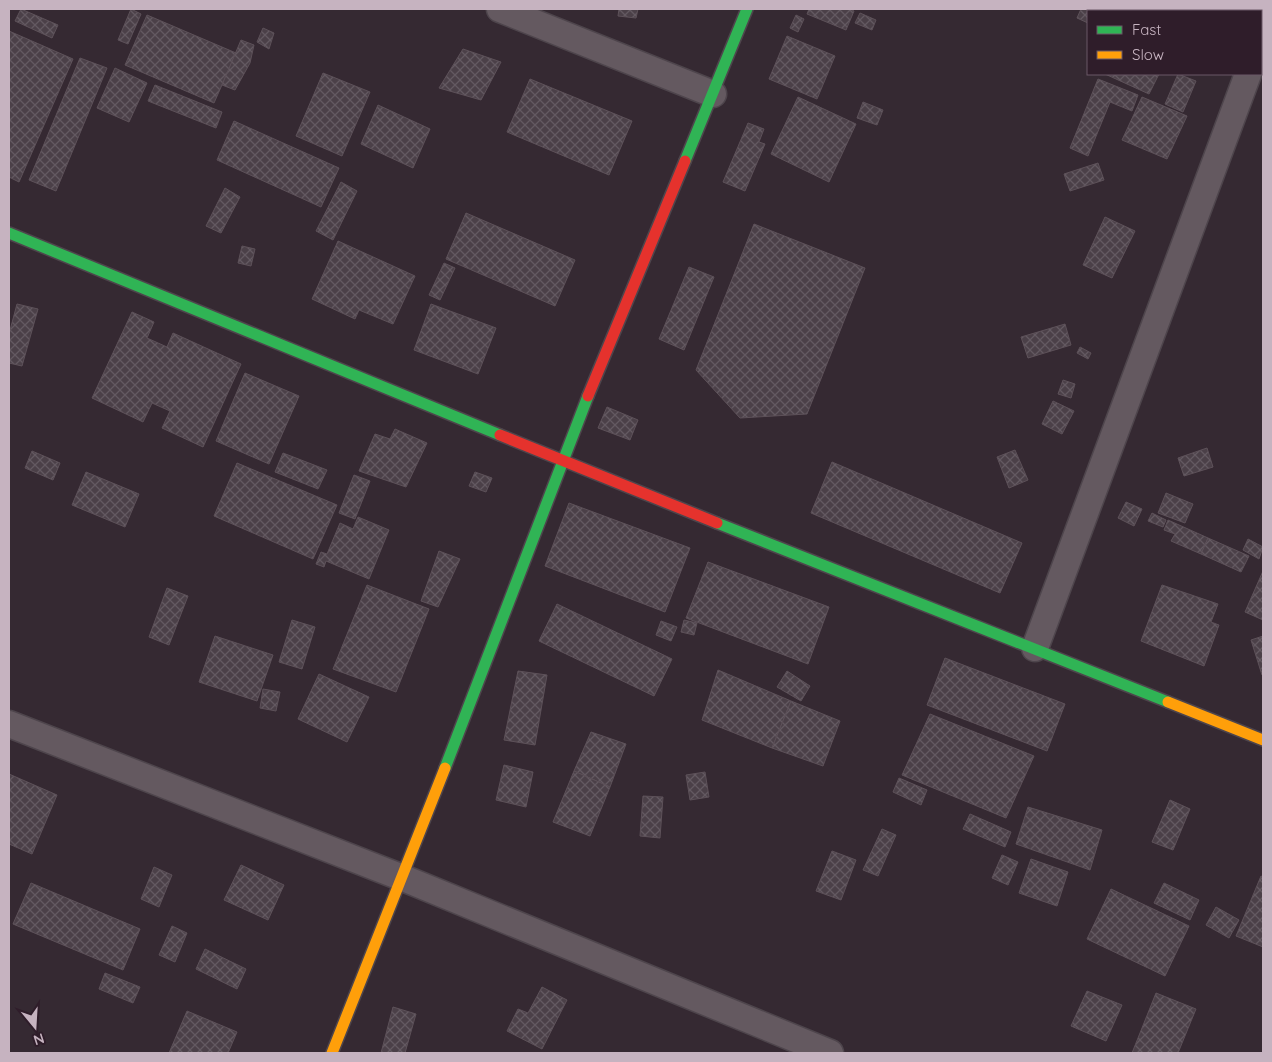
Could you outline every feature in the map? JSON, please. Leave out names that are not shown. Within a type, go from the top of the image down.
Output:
[{"type":"street","points":[[500,9],[713,94]]},
{"type":"street","points":[[332,1053],[403,878],[562,461],[747,9]]},
{"type":"street","points":[[1035,648],[1248,75]]},
{"type":"street","points":[[9,233],[562,461],[1263,740]]},
{"type":"street","points":[[9,724],[403,878],[830,1053]]},
{"type":"building","points":[[21,9],[58,25],[52,38],[15,21]]},
{"type":"building","points":[[131,9],[141,14],[128,44],[118,40]]},
{"type":"building","points":[[619,9],[638,9],[636,18],[618,16]]},
{"type":"building","points":[[809,9],[850,9],[854,11],[846,30],[807,14]]},
{"type":"building","points":[[1081,9],[1107,9],[1087,10],[1087,23],[1077,18]]},
{"type":"building","points":[[1139,9],[1169,10],[1140,10]]},
{"type":"building","points":[[860,13],[876,20],[872,30],[855,23]]},
{"type":"building","points":[[147,15],[236,53],[214,103],[125,65]]},
{"type":"building","points":[[796,15],[804,19],[798,32],[790,28]]},
{"type":"building","points":[[263,28],[274,33],[269,49],[257,42]]},
{"type":"building","points":[[9,31],[73,59],[19,182],[9,177]]},
{"type":"building","points":[[787,36],[835,56],[817,99],[769,79]]},
{"type":"building","points":[[241,40],[254,45],[250,63],[235,90],[222,85]]},
{"type":"building","points":[[463,49],[501,62],[481,100],[439,88]]},
{"type":"building","points":[[80,58],[107,68],[56,191],[29,180]]},
{"type":"building","points":[[115,68],[147,83],[129,122],[97,108]]},
{"type":"building","points":[[323,73],[370,92],[342,156],[296,136]]},
{"type":"building","points":[[1107,75],[1158,75],[1149,94]]},
{"type":"building","points":[[1178,75],[1196,81],[1183,112],[1165,104]]},
{"type":"building","points":[[530,79],[632,121],[609,175],[507,132]]},
{"type":"building","points":[[1098,79],[1138,95],[1132,111],[1110,102],[1088,156],[1070,148]]},
{"type":"building","points":[[155,85],[222,112],[216,128],[148,101]]},
{"type":"building","points":[[798,97],[856,124],[829,182],[771,154]]},
{"type":"building","points":[[1142,97],[1187,116],[1167,159],[1122,140]]},
{"type":"building","points":[[863,102],[883,110],[877,125],[857,118]]},
{"type":"building","points":[[378,105],[430,129],[413,168],[361,144]]},
{"type":"building","points":[[234,121],[339,168],[321,207],[217,160]]},
{"type":"building","points":[[748,123],[764,129],[759,142],[765,144],[745,191],[723,182]]},
{"type":"building","points":[[1098,163],[1104,180],[1070,191],[1064,174]]},
{"type":"building","points":[[341,182],[357,191],[333,240],[316,231]]},
{"type":"building","points":[[225,188],[240,197],[221,233],[206,226]]},
{"type":"building","points":[[466,213],[575,260],[555,306],[446,259]]},
{"type":"building","points":[[1105,217],[1135,231],[1112,278],[1083,265]]},
{"type":"building","points":[[754,224],[865,268],[807,414],[740,418],[696,370]]},
{"type":"building","points":[[338,241],[415,276],[393,324],[359,310],[355,319],[312,299]]},
{"type":"building","points":[[242,246],[255,249],[251,266],[238,263]]},
{"type":"building","points":[[444,263],[455,268],[440,300],[429,295]]},
{"type":"building","points":[[689,267],[714,277],[684,350],[659,339]]},
{"type":"building","points":[[17,304],[38,309],[22,366],[9,363],[9,334]]},
{"type":"building","points":[[431,304],[496,328],[478,374],[414,350]]},
{"type":"building","points":[[132,312],[154,322],[147,338],[167,347],[173,333],[241,364],[203,447],[162,428],[170,411],[152,403],[143,422],[92,398]]},
{"type":"building","points":[[1065,324],[1071,345],[1028,358],[1021,337]]},
{"type":"building","points":[[1080,347],[1091,353],[1088,359],[1077,353]]},
{"type":"building","points":[[245,373],[299,396],[269,464],[216,441]]},
{"type":"building","points":[[1063,380],[1075,384],[1071,398],[1058,394]]},
{"type":"building","points":[[1053,401],[1074,411],[1062,434],[1042,424]]},
{"type":"building","points":[[607,407],[638,420],[630,440],[598,428]]},
{"type":"building","points":[[395,429],[427,443],[406,487],[359,471],[375,434],[390,439]]},
{"type":"building","points":[[1207,448],[1213,467],[1184,476],[1178,458]]},
{"type":"building","points":[[1015,450],[1028,480],[1009,488],[997,457]]},
{"type":"building","points":[[32,451],[60,463],[53,480],[25,468]]},
{"type":"building","points":[[283,453],[327,470],[318,489],[275,472]]},
{"type":"building","points":[[832,462],[1022,543],[1000,593],[811,513]]},
{"type":"building","points":[[237,463],[337,505],[313,559],[214,516]]},
{"type":"building","points":[[86,472],[139,494],[125,527],[72,505]]},
{"type":"building","points":[[475,472],[492,478],[486,492],[469,486]]},
{"type":"building","points":[[354,475],[370,481],[355,519],[339,513]]},
{"type":"building","points":[[1166,493],[1193,504],[1185,523],[1158,513]]},
{"type":"building","points":[[1126,502],[1142,509],[1134,526],[1118,518]]},
{"type":"building","points":[[569,503],[690,548],[665,612],[545,566]]},
{"type":"building","points":[[1152,513],[1166,520],[1163,527],[1148,521]]},
{"type":"building","points":[[358,517],[389,530],[369,579],[326,561],[324,567],[316,564],[321,552],[327,554],[340,523],[353,529]]},
{"type":"building","points":[[1168,520],[1208,538],[1201,554],[1171,541],[1175,534],[1164,530]]},
{"type":"building","points":[[1208,538],[1249,556],[1241,572],[1201,554]]},
{"type":"building","points":[[1248,539],[1263,547],[1259,559],[1243,550]]},
{"type":"building","points":[[439,551],[460,559],[438,607],[421,601]]},
{"type":"building","points":[[708,562],[829,607],[808,664],[686,618]]},
{"type":"building","points":[[1263,571],[1263,620],[1245,612]]},
{"type":"building","points":[[367,585],[429,609],[396,692],[333,669]]},
{"type":"building","points":[[1162,585],[1218,604],[1211,622],[1219,625],[1204,666],[1141,641]]},
{"type":"building","points":[[167,588],[188,596],[169,645],[149,637]]},
{"type":"building","points":[[557,604],[672,659],[654,696],[539,641]]},
{"type":"building","points":[[292,620],[315,627],[302,669],[279,662]]},
{"type":"building","points":[[684,620],[697,623],[694,635],[681,632]]},
{"type":"building","points":[[661,621],[677,627],[671,641],[656,635]]},
{"type":"building","points":[[215,636],[273,655],[257,701],[199,682]]},
{"type":"building","points":[[1263,636],[1263,675],[1262,675],[1251,640]]},
{"type":"building","points":[[945,658],[1065,704],[1047,751],[927,705]]},
{"type":"building","points":[[718,670],[791,701],[772,748],[702,720]]},
{"type":"building","points":[[518,671],[547,675],[535,745],[504,740]]},
{"type":"building","points":[[787,671],[810,686],[801,701],[777,687]]},
{"type":"building","points":[[319,674],[369,697],[347,742],[298,719]]},
{"type":"building","points":[[263,689],[280,692],[276,711],[260,708]]},
{"type":"building","points":[[791,701],[840,721],[823,766],[772,748]]},
{"type":"building","points":[[930,714],[1034,756],[1006,818],[902,775]]},
{"type":"building","points":[[591,732],[626,744],[610,787],[574,771]]},
{"type":"building","points":[[504,765],[533,772],[526,807],[496,800]]},
{"type":"building","points":[[574,771],[610,787],[590,836],[553,822]]},
{"type":"building","points":[[705,772],[709,797],[690,800],[686,775]]},
{"type":"building","points":[[9,774],[57,795],[32,854],[9,844]]},
{"type":"building","points":[[899,778],[927,790],[921,805],[893,792]]},
{"type":"building","points":[[643,796],[663,797],[660,838],[640,836]]},
{"type":"building","points":[[1170,800],[1190,809],[1173,850],[1152,842]]},
{"type":"building","points":[[1028,807],[1102,830],[1090,870],[1016,844]]},
{"type":"building","points":[[970,814],[1011,832],[1005,847],[963,829]]},
{"type":"building","points":[[882,829],[896,835],[878,876],[863,870]]},
{"type":"building","points":[[832,851],[856,860],[841,900],[816,891]]},
{"type":"building","points":[[1002,855],[1018,862],[1008,885],[992,878]]},
{"type":"building","points":[[1031,859],[1068,872],[1057,906],[1019,893]]},
{"type":"building","points":[[241,865],[284,885],[268,920],[224,900]]},
{"type":"building","points":[[154,867],[172,875],[159,907],[141,899]]},
{"type":"building","points":[[1261,876],[1263,877],[1263,947],[1236,936]]},
{"type":"building","points":[[31,883],[140,929],[123,970],[13,924]]},
{"type":"building","points":[[1164,883],[1199,900],[1190,920],[1154,903]]},
{"type":"building","points":[[1111,889],[1189,926],[1165,976],[1087,939]]},
{"type":"building","points":[[1216,907],[1239,920],[1229,938],[1206,925]]},
{"type":"building","points":[[172,926],[187,933],[175,962],[159,955]]},
{"type":"building","points":[[205,949],[246,969],[237,989],[196,969]]},
{"type":"building","points":[[105,973],[140,987],[133,1003],[99,989]]},
{"type":"building","points":[[542,987],[567,1000],[542,1049],[507,1031],[518,1009],[528,1013]]},
{"type":"building","points":[[1087,991],[1122,1005],[1106,1041],[1071,1026]]},
{"type":"building","points":[[1156,993],[1196,1009],[1178,1053],[1132,1053]]},
{"type":"building","points":[[393,1007],[416,1014],[405,1053],[381,1053]]},
{"type":"building","points":[[187,1011],[237,1032],[228,1053],[169,1053]]},
{"type":"traffic: fast","points":[[685,161],[747,9]]},
{"type":"traffic: fast","points":[[9,233],[500,435]]},
{"type":"traffic: fast","points":[[445,768],[588,396]]},
{"type":"traffic: fast","points":[[717,523],[1168,702]]},
{"type":"traffic: slow","points":[[1168,702],[1263,740]]},
{"type":"traffic: slow","points":[[332,1053],[445,768]]},
{"type":"traffic: jam","points":[[588,396],[685,161]]},
{"type":"traffic: jam","points":[[500,435],[717,523]]}]
